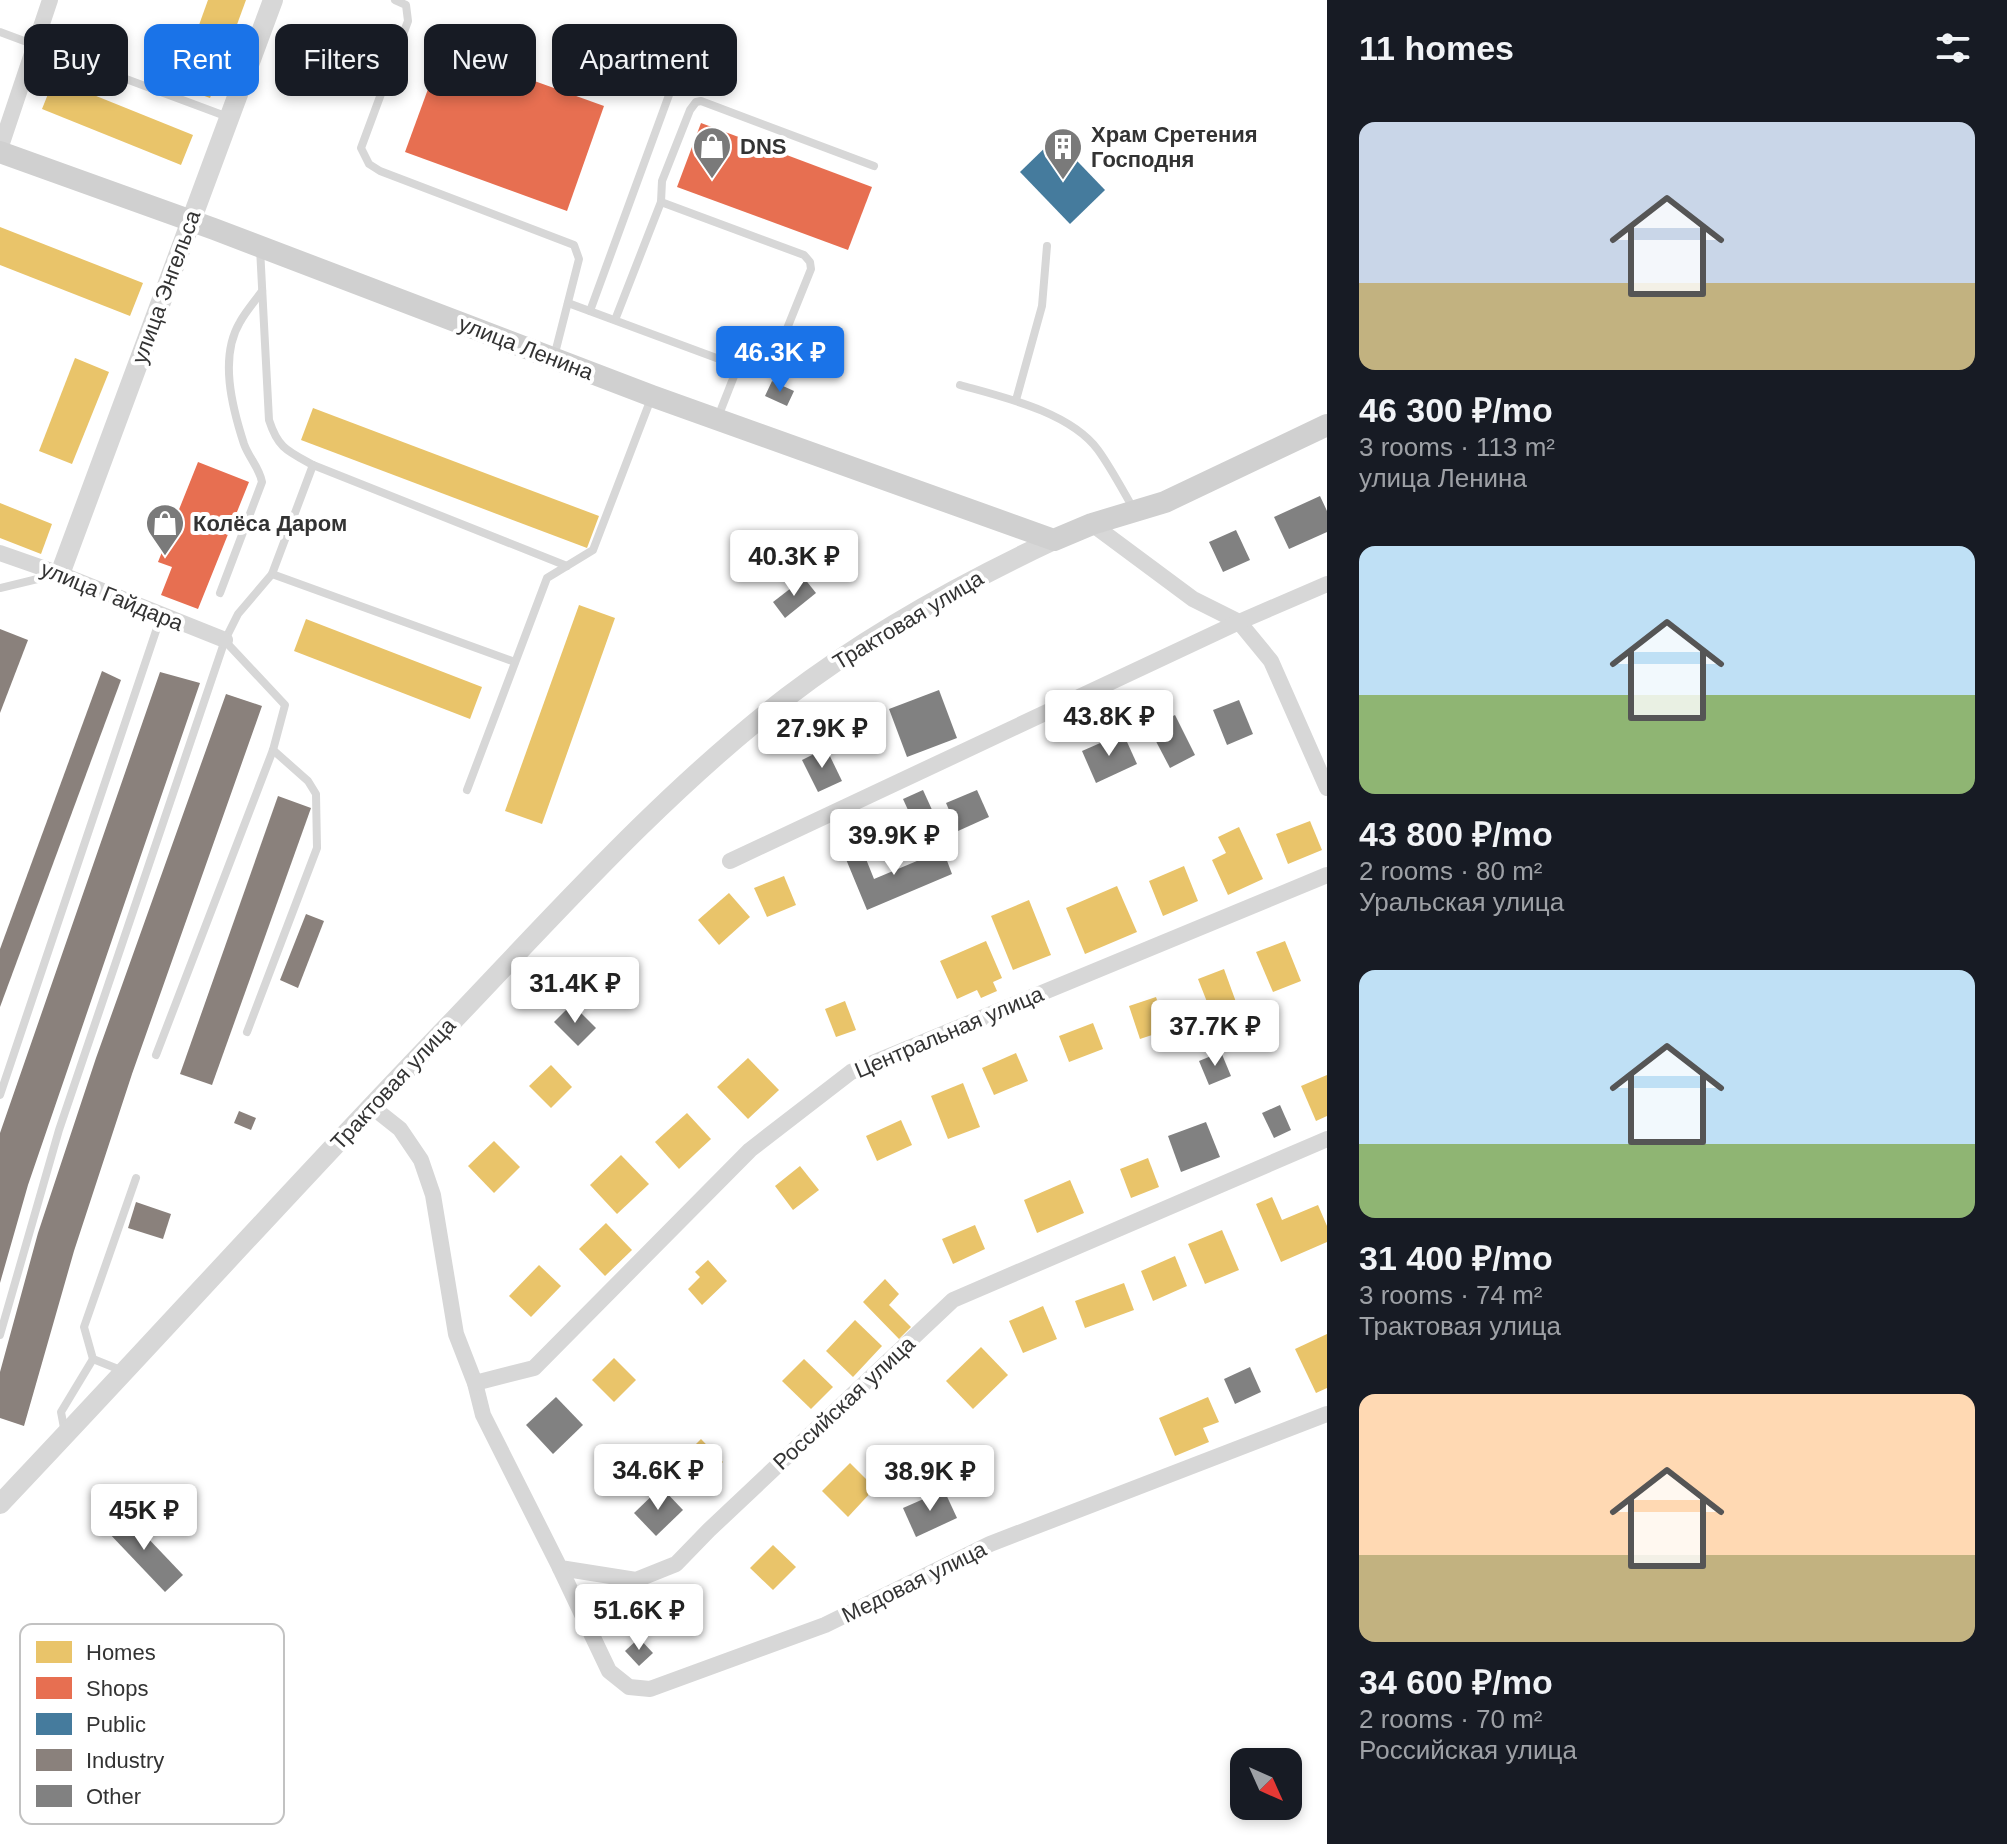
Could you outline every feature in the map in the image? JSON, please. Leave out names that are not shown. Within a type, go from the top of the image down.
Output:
[{"type":"main road","name":"улица Ленина","points":[[0,150],[652,396],[1054,540]]},
{"type":"main road","points":[[1054,540],[1092,524],[1165,502],[1327,425]]},
{"type":"street","points":[[42,24],[50,0]]},
{"type":"street","name":"улица Энгельса","points":[[60,574],[273,0]]},
{"type":"street","points":[[0,150],[24,78]]},
{"type":"street","points":[[1092,524],[1193,599],[1239,622],[1271,661],[1327,788]]},
{"type":"street","name":"Трактовая улица","points":[[1,1500],[615,851],[701,769],[787,697],[872,637],[977,576],[1054,540]]},
{"type":"street","name":"улица Гайдара","points":[[0,553],[225,640]]},
{"type":"street","points":[[730,861],[1239,622],[1327,584]]},
{"type":"street","name":"Центральная улица","points":[[475,1383],[534,1368],[750,1150],[851,1072],[1327,875]]},
{"type":"street","points":[[371,1106],[400,1129],[421,1160],[433,1195],[456,1334],[475,1383],[483,1415],[560,1568]]},
{"type":"street","name":"Российская улица","points":[[560,1568],[636,1580],[676,1564],[953,1300],[1327,1139]]},
{"type":"street","name":"Медовая улица","points":[[560,1568],[609,1671],[629,1687],[650,1689],[825,1625],[990,1544],[1327,1414]]},
{"type":"lane","points":[[395,0],[406,5],[408,21],[361,148],[365,158],[380,171],[574,245],[579,259],[554,358]]},
{"type":"lane","points":[[0,32],[24,41]]},
{"type":"lane","points":[[128,80],[229,118]]},
{"type":"lane","points":[[590,311],[669,96]]},
{"type":"lane","points":[[615,320],[661,202],[662,181],[696,102],[701,101],[874,166]]},
{"type":"lane","points":[[568,303],[738,366],[774,352],[780,346],[811,269],[810,262],[804,255],[661,202]]},
{"type":"lane","points":[[1016,400],[1042,306],[1047,246]]},
{"type":"lane","points":[[260,248],[269,420],[276,441],[288,452],[313,465],[567,566]]},
{"type":"lane","points":[[220,593],[262,482],[260,469],[245,447],[229,373],[231,347],[239,324],[262,290]]},
{"type":"lane","points":[[718,419],[738,366]]},
{"type":"lane","points":[[960,385],[1016,400],[1078,429],[1097,448],[1136,512]]},
{"type":"lane","points":[[467,790],[547,578],[593,550],[652,396]]},
{"type":"lane","points":[[0,1335],[59,1130],[225,640],[238,614],[272,574],[313,465]]},
{"type":"lane","points":[[0,588],[60,574]]},
{"type":"lane","points":[[272,574],[515,662]]},
{"type":"lane","points":[[0,1095],[161,616]]},
{"type":"lane","points":[[156,1055],[273,750],[285,705],[225,640]]},
{"type":"lane","points":[[247,1032],[317,848],[316,794],[308,781],[273,750]]},
{"type":"lane","points":[[65,1434],[61,1412],[93,1359],[84,1327],[136,1178]]},
{"type":"lane","points":[[93,1359],[124,1371]]},
{"type":"building: Homes","points":[[208,0],[246,0],[237,24],[199,24]]},
{"type":"building: Homes","points":[[47,96],[96,96],[193,135],[181,165],[42,109]]},
{"type":"building: Homes","points":[[0,227],[143,283],[130,316],[0,265]]},
{"type":"building: Homes","points":[[75,358],[109,372],[72,464],[39,451]]},
{"type":"building: Homes","points":[[313,408],[599,516],[587,548],[301,440]]},
{"type":"building: Homes","points":[[0,503],[52,524],[41,554],[0,538]]},
{"type":"building: Homes","points":[[579,605],[615,618],[542,824],[505,811]]},
{"type":"building: Homes","points":[[306,619],[482,687],[470,719],[294,651]]},
{"type":"building: Homes","points":[[1310,821],[1322,850],[1288,864],[1276,834]]},
{"type":"building: Homes","points":[[1239,827],[1263,879],[1228,895],[1212,860],[1226,853],[1218,837]]},
{"type":"building: Homes","points":[[1184,866],[1198,901],[1163,916],[1149,881]]},
{"type":"building: Homes","points":[[784,876],[796,905],[767,917],[754,888]]},
{"type":"building: Homes","points":[[1117,886],[1137,932],[1085,954],[1066,908]]},
{"type":"building: Homes","points":[[729,893],[750,917],[719,945],[698,920]]},
{"type":"building: Homes","points":[[1029,900],[1051,955],[1013,970],[991,916]]},
{"type":"building: Homes","points":[[986,941],[1002,978],[993,982],[997,991],[981,998],[977,990],[957,999],[940,961]]},
{"type":"building: Homes","points":[[1285,941],[1301,981],[1273,992],[1256,952]]},
{"type":"building: Homes","points":[[1224,969],[1236,1002],[1211,1012],[1198,979]]},
{"type":"building: Homes","points":[[1156,997],[1167,1030],[1140,1039],[1129,1006]]},
{"type":"building: Homes","points":[[845,1001],[856,1030],[836,1037],[825,1009]]},
{"type":"building: Homes","points":[[1093,1023],[1103,1049],[1069,1062],[1059,1036]]},
{"type":"building: Homes","points":[[1016,1053],[1028,1081],[994,1095],[982,1068]]},
{"type":"building: Homes","points":[[748,1058],[779,1090],[748,1119],[717,1087]]},
{"type":"building: Homes","points":[[551,1065],[572,1087],[551,1108],[529,1086]]},
{"type":"building: Homes","points":[[1327,1075],[1327,1116],[1316,1121],[1301,1086]]},
{"type":"building: Homes","points":[[963,1083],[980,1127],[948,1139],[931,1096]]},
{"type":"building: Homes","points":[[687,1113],[711,1139],[679,1169],[655,1142]]},
{"type":"building: Homes","points":[[901,1120],[912,1145],[877,1161],[866,1136]]},
{"type":"building: Homes","points":[[494,1141],[520,1167],[494,1193],[468,1166]]},
{"type":"building: Homes","points":[[621,1155],[649,1184],[617,1214],[590,1185]]},
{"type":"building: Homes","points":[[1148,1158],[1159,1187],[1131,1198],[1120,1169]]},
{"type":"building: Homes","points":[[800,1166],[819,1190],[793,1210],[775,1186]]},
{"type":"building: Homes","points":[[1070,1180],[1084,1213],[1037,1233],[1024,1200]]},
{"type":"building: Homes","points":[[1272,1197],[1282,1220],[1318,1205],[1327,1226],[1327,1242],[1281,1262],[1256,1204]]},
{"type":"building: Homes","points":[[606,1223],[632,1250],[605,1276],[579,1249]]},
{"type":"building: Homes","points":[[975,1225],[985,1249],[953,1264],[942,1239]]},
{"type":"building: Homes","points":[[1222,1230],[1239,1270],[1205,1284],[1188,1244]]},
{"type":"building: Homes","points":[[1175,1256],[1187,1286],[1153,1301],[1141,1271]]},
{"type":"building: Homes","points":[[708,1260],[727,1281],[702,1305],[688,1289],[700,1277],[695,1272]]},
{"type":"building: Homes","points":[[539,1265],[561,1286],[531,1317],[509,1296]]},
{"type":"building: Homes","points":[[885,1279],[899,1294],[889,1305],[911,1327],[899,1339],[863,1302]]},
{"type":"building: Homes","points":[[1124,1283],[1134,1310],[1085,1328],[1075,1301]]},
{"type":"building: Homes","points":[[1043,1306],[1057,1339],[1023,1353],[1009,1321]]},
{"type":"building: Homes","points":[[855,1320],[882,1346],[853,1377],[826,1351]]},
{"type":"building: Homes","points":[[1327,1334],[1327,1388],[1316,1393],[1295,1349]]},
{"type":"building: Homes","points":[[981,1347],[1008,1375],[973,1409],[946,1381]]},
{"type":"building: Homes","points":[[614,1358],[636,1380],[614,1402],[592,1380]]},
{"type":"building: Homes","points":[[804,1359],[833,1387],[811,1409],[782,1381]]},
{"type":"building: Homes","points":[[1208,1397],[1219,1422],[1203,1428],[1209,1442],[1175,1456],[1159,1418]]},
{"type":"building: Homes","points":[[701,1439],[723,1462],[697,1488],[675,1465]]},
{"type":"building: Homes","points":[[850,1463],[875,1488],[848,1517],[822,1491]]},
{"type":"building: Homes","points":[[773,1545],[796,1567],[773,1590],[750,1568]]},
{"type":"building: Shops","points":[[536,82],[552,87],[552,96],[576,96],[604,106],[567,211],[405,152],[425,96],[536,96]]},
{"type":"building: Shops","points":[[701,123],[872,187],[848,250],[677,187]]},
{"type":"building: Shops","points":[[198,462],[249,482],[198,609],[161,595],[172,567],[158,562]]},
{"type":"building: Public","name":"Храм Сретения Господня","points":[[1055,138],[1105,190],[1070,224],[1020,172]]},
{"type":"building: Industry","points":[[0,629],[28,640],[0,713]]},
{"type":"building: Industry","points":[[102,671],[121,680],[0,1007],[0,949]]},
{"type":"building: Industry","points":[[160,672],[200,683],[28,1185],[0,1283],[0,1133]]},
{"type":"building: Industry","points":[[226,694],[262,706],[132,1074],[74,1251],[24,1426],[0,1418],[0,1372],[38,1233],[96,1058]]},
{"type":"building: Industry","points":[[278,796],[311,808],[212,1085],[180,1074]]},
{"type":"building: Industry","points":[[306,914],[324,921],[298,988],[280,980]]},
{"type":"building: Industry","points":[[239,1111],[256,1118],[251,1130],[234,1123]]},
{"type":"building: Industry","points":[[136,1202],[171,1214],[163,1239],[128,1228]]},
{"type":"building: Other","points":[[772,381],[794,391],[787,406],[765,396]]},
{"type":"building: Other","points":[[1320,496],[1327,511],[1327,532],[1289,549],[1274,517]]},
{"type":"building: Other","points":[[1236,530],[1250,560],[1223,572],[1209,542]]},
{"type":"building: Other","points":[[804,578],[816,593],[785,618],[773,602]]},
{"type":"building: Other","points":[[939,690],[957,738],[907,757],[889,709]]},
{"type":"building: Other","points":[[1239,700],[1253,734],[1227,745],[1213,710]]},
{"type":"building: Other","points":[[1175,715],[1195,755],[1170,768],[1149,728]]},
{"type":"building: Other","points":[[1123,733],[1137,764],[1096,783],[1082,751]]},
{"type":"building: Other","points":[[826,748],[842,781],[818,792],[802,760]]},
{"type":"building: Other","points":[[923,790],[943,834],[923,843],[903,799]]},
{"type":"building: Other","points":[[977,790],[989,817],[958,831],[946,803]]},
{"type":"building: Other","points":[[860,844],[874,879],[943,850],[952,874],[867,910],[843,852]]},
{"type":"building: Other","points":[[572,1004],[596,1028],[578,1046],[554,1022]]},
{"type":"building: Other","points":[[1221,1052],[1231,1076],[1209,1085],[1199,1061]]},
{"type":"building: Other","points":[[1280,1105],[1291,1130],[1274,1138],[1262,1113]]},
{"type":"building: Other","points":[[1206,1122],[1220,1157],[1181,1172],[1168,1136]]},
{"type":"building: Other","points":[[1250,1367],[1261,1392],[1235,1404],[1224,1379]]},
{"type":"building: Other","points":[[556,1397],[583,1425],[553,1454],[526,1425]]},
{"type":"building: Other","points":[[661,1487],[683,1510],[656,1536],[634,1513]]},
{"type":"building: Other","points":[[944,1490],[957,1518],[916,1537],[903,1508]]},
{"type":"building: Other","points":[[124,1513],[183,1575],[165,1592],[106,1530]]},
{"type":"building: Other","points":[[639,1638],[653,1653],[639,1666],[625,1651]]},
{"type":"place","name":"DNS","points":[[712,180]]},
{"type":"place","name":"Храм Сретения Господня","points":[[1063,181]]},
{"type":"place","name":"Колёса Даром","points":[[165,557]]}]
